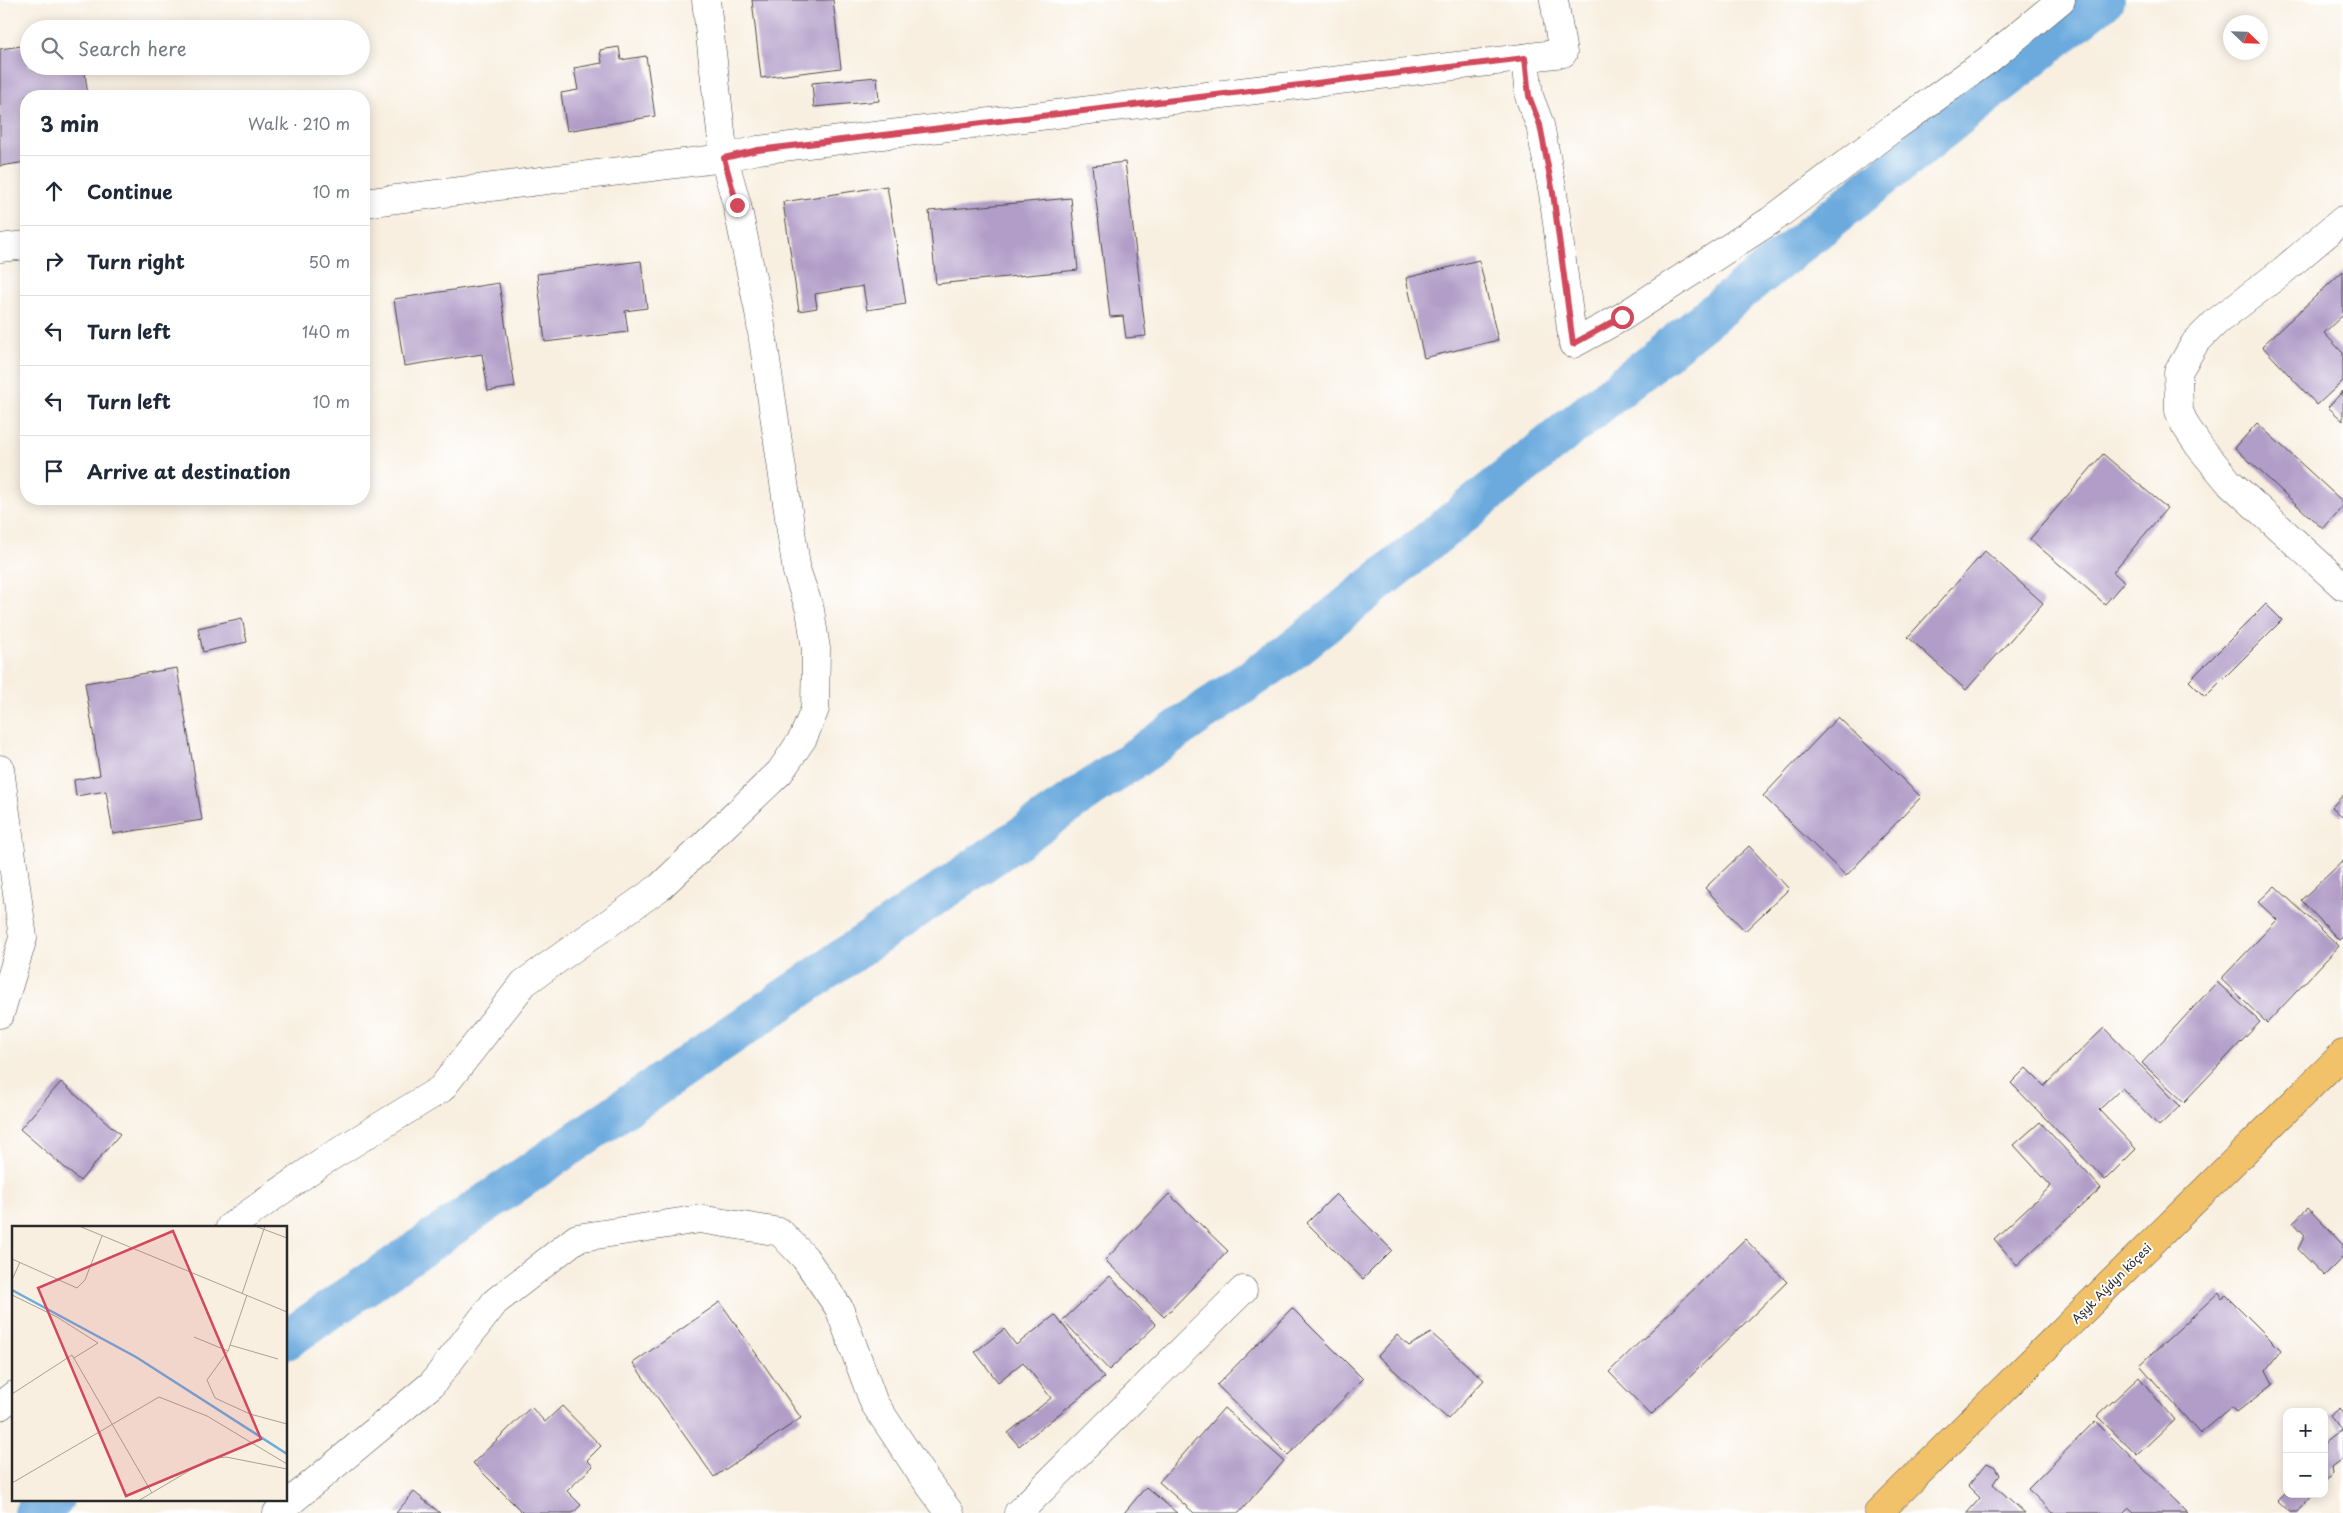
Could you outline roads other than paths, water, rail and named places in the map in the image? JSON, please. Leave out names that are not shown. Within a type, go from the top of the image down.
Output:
[{"type":"main road","name":"Aşyk Aýdyn köçesi","points":[[1878,1513],[2343,1054]]},
{"type":"street","points":[[231,1226],[322,1162],[441,1089],[524,983],[660,887],[780,772],[803,738],[815,709],[816,649],[810,610],[797,572],[759,312],[737,205],[724,158],[706,0]]},
{"type":"street","points":[[370,202],[724,158],[767,149],[1563,53],[1554,0]]},
{"type":"street","points":[[1525,58],[1529,96],[1540,125],[1553,193],[1573,344],[1622,317],[1770,221],[1988,60],[2061,0]]},
{"type":"street","points":[[2343,220],[2279,274],[2216,322],[2195,343],[2178,372],[2179,410],[2199,446],[2228,481],[2343,586]]},
{"type":"street","points":[[0,248],[20,246]]},
{"type":"street","points":[[0,769],[23,938],[0,1014]]},
{"type":"street","points":[[277,1513],[432,1384],[494,1302],[577,1238],[700,1219],[780,1232],[805,1258],[840,1308],[874,1403],[950,1513]]},
{"type":"street","points":[[1018,1513],[1243,1290]]},
{"type":"street","points":[[0,1406],[12,1397]]},
{"type":"waterway","points":[[288,1339],[1289,653],[2104,0]]},
{"type":"waterway","points":[[34,1513],[53,1500]]}]
